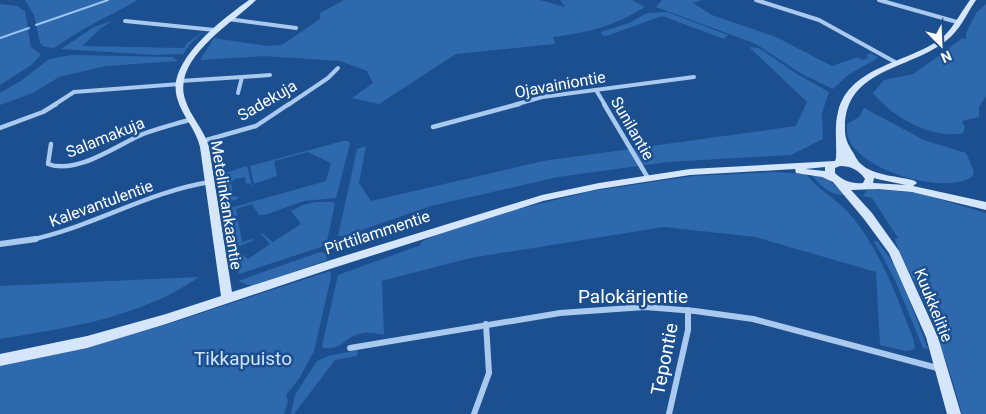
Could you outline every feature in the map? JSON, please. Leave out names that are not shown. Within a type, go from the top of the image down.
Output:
[{"type":"street","points":[[180,83],[197,48],[251,0]]},
{"type":"street","points":[[756,0],[819,20],[895,62]]},
{"type":"street","points":[[880,0],[958,22]]},
{"type":"street","points":[[836,180],[829,170],[841,158],[840,120],[843,107],[849,97],[866,79],[895,62],[940,42],[950,34],[973,0]]},
{"type":"street","points":[[228,19],[296,28]]},
{"type":"street","points":[[125,22],[215,30]]},
{"type":"street","name":"Sadekuja","points":[[202,141],[256,126],[328,78],[338,68]]},
{"type":"street","points":[[0,128],[43,112],[74,92],[270,75]]},
{"type":"street","points":[[238,93],[242,77]]},
{"type":"street","name":"Ojavainiontie","points":[[433,127],[460,121],[533,99],[694,77]]},
{"type":"street","name":"Metelinkankaantie","points":[[180,83],[181,99],[202,141],[227,299]]},
{"type":"street","name":"Sunilantie","points":[[596,90],[648,178]]},
{"type":"street","name":"Salamakuja","points":[[51,144],[48,164],[52,167],[60,168],[86,160],[145,134],[192,119]]},
{"type":"street","points":[[842,142],[860,168],[877,176],[986,200]]},
{"type":"street","name":"Pirttilammentie","points":[[0,360],[88,342],[227,299],[483,215],[542,198],[690,172],[835,163],[860,168]]},
{"type":"street","name":"Pirttilammentie","points":[[770,168],[808,172],[862,187]]},
{"type":"street","name":"Kuukkelitie","points":[[860,168],[870,179],[870,182],[862,187],[861,198],[868,216]]},
{"type":"street","name":"Kuukkelitie","points":[[836,180],[868,216],[894,251],[932,337],[954,414]]},
{"type":"street","name":"Kalevantulentie","points":[[0,244],[24,243],[55,234],[169,191],[210,182]]},
{"type":"street","points":[[862,187],[912,189],[986,206]]},
{"type":"street","name":"Palokärjentie","points":[[350,348],[560,313],[645,307],[688,310],[753,319],[941,369]]},
{"type":"street","name":"Tepontie","points":[[668,414],[688,330],[688,310]]},
{"type":"street","points":[[474,414],[489,373],[486,324]]},
{"type":"green space","points":[[25,0],[138,0],[80,31],[54,48],[44,47],[40,43],[34,15]]},
{"type":"green space","points":[[344,0],[540,0],[565,7],[560,0],[632,0],[645,7],[634,14],[600,28],[553,37],[555,44],[456,54],[379,104],[352,98],[373,83],[367,71],[340,61],[264,56],[200,60],[214,38],[268,46],[282,45],[320,19],[320,13]]},
{"type":"green space","points":[[662,0],[702,0],[693,3],[712,15],[776,37],[832,66],[858,57],[862,60],[869,58],[866,55],[871,53],[878,58],[848,75],[833,89],[800,73],[756,44],[656,7]]},
{"type":"green space","points":[[0,4],[17,6],[25,11],[31,47],[41,55],[30,66],[0,85]]},
{"type":"green space","points":[[986,4],[986,96],[979,107],[979,117],[962,121],[965,127],[963,133],[939,133],[914,125],[891,110],[873,93],[884,80],[913,74],[962,38],[966,39],[966,33],[976,13]]},
{"type":"green space","points":[[667,12],[728,35],[724,39],[662,16],[609,35],[603,36],[601,32],[629,23],[647,13]]},
{"type":"green space","points":[[112,21],[100,29],[82,46],[184,48],[187,43],[203,32],[190,44],[183,54],[155,55],[61,49],[94,27]]},
{"type":"green space","points":[[749,47],[759,48],[797,74],[829,92],[822,113],[823,139],[791,155],[668,162],[558,177],[431,206],[344,236],[338,236],[357,149],[366,146],[359,183],[371,201],[543,161],[796,126],[807,102]]},
{"type":"green space","points":[[72,55],[172,57],[178,61],[106,66],[59,77],[33,93],[0,105],[0,93],[22,80],[49,59]]},
{"type":"green space","points":[[864,108],[924,140],[966,153],[974,171],[972,177],[959,182],[924,181],[886,170],[870,161],[857,151],[847,134],[847,124],[859,117]]},
{"type":"green space","points":[[348,141],[350,144],[336,198],[304,201],[265,215],[259,215],[252,204],[236,209],[242,242],[253,239],[253,241],[231,249],[225,208],[326,181],[331,163],[308,152],[274,161],[277,176],[254,184],[250,166]]},
{"type":"green space","points":[[247,166],[252,186],[249,183],[246,184],[245,178],[247,177],[235,179],[231,183],[234,197],[237,196],[238,199],[223,203],[219,175]]},
{"type":"green space","points":[[775,172],[806,174],[843,207],[858,224],[875,250],[888,278],[912,334],[915,349],[906,351],[880,345],[876,272],[755,237],[664,227],[470,258],[382,281],[384,335],[363,333],[334,347],[323,348],[322,346],[338,275],[421,245],[421,242],[453,228],[510,211],[592,191],[693,176]]},
{"type":"green space","points":[[811,174],[829,180],[845,195],[835,194],[826,189]]},
{"type":"green space","points":[[873,189],[918,193],[986,213],[986,414],[962,414],[933,324],[897,246],[895,239],[898,238],[872,198],[863,196],[866,191]]},
{"type":"green space","points":[[315,202],[334,202],[335,204],[327,241],[324,246],[239,274],[232,254],[239,252],[248,259],[270,244],[262,233],[273,242],[301,224],[291,211]]},
{"type":"green space","points":[[874,241],[877,241],[897,268],[928,349],[923,348],[895,280]]},
{"type":"green space","points":[[320,252],[326,253],[327,260],[256,285],[248,285],[238,281]]},
{"type":"green space","name":"Tikkapuisto","points":[[330,271],[331,277],[314,351],[299,379],[286,395],[288,402],[284,414],[0,414],[0,365],[86,346],[165,325]]},
{"type":"green space","points":[[199,277],[177,291],[153,302],[104,319],[0,339],[0,286]]},
{"type":"green space","points":[[358,350],[357,356],[335,360],[294,414],[291,414],[295,395],[317,361],[328,356]]},
{"type":"waterway","points":[[36,25],[108,0]]},
{"type":"waterway","points":[[0,38],[29,28]]}]
